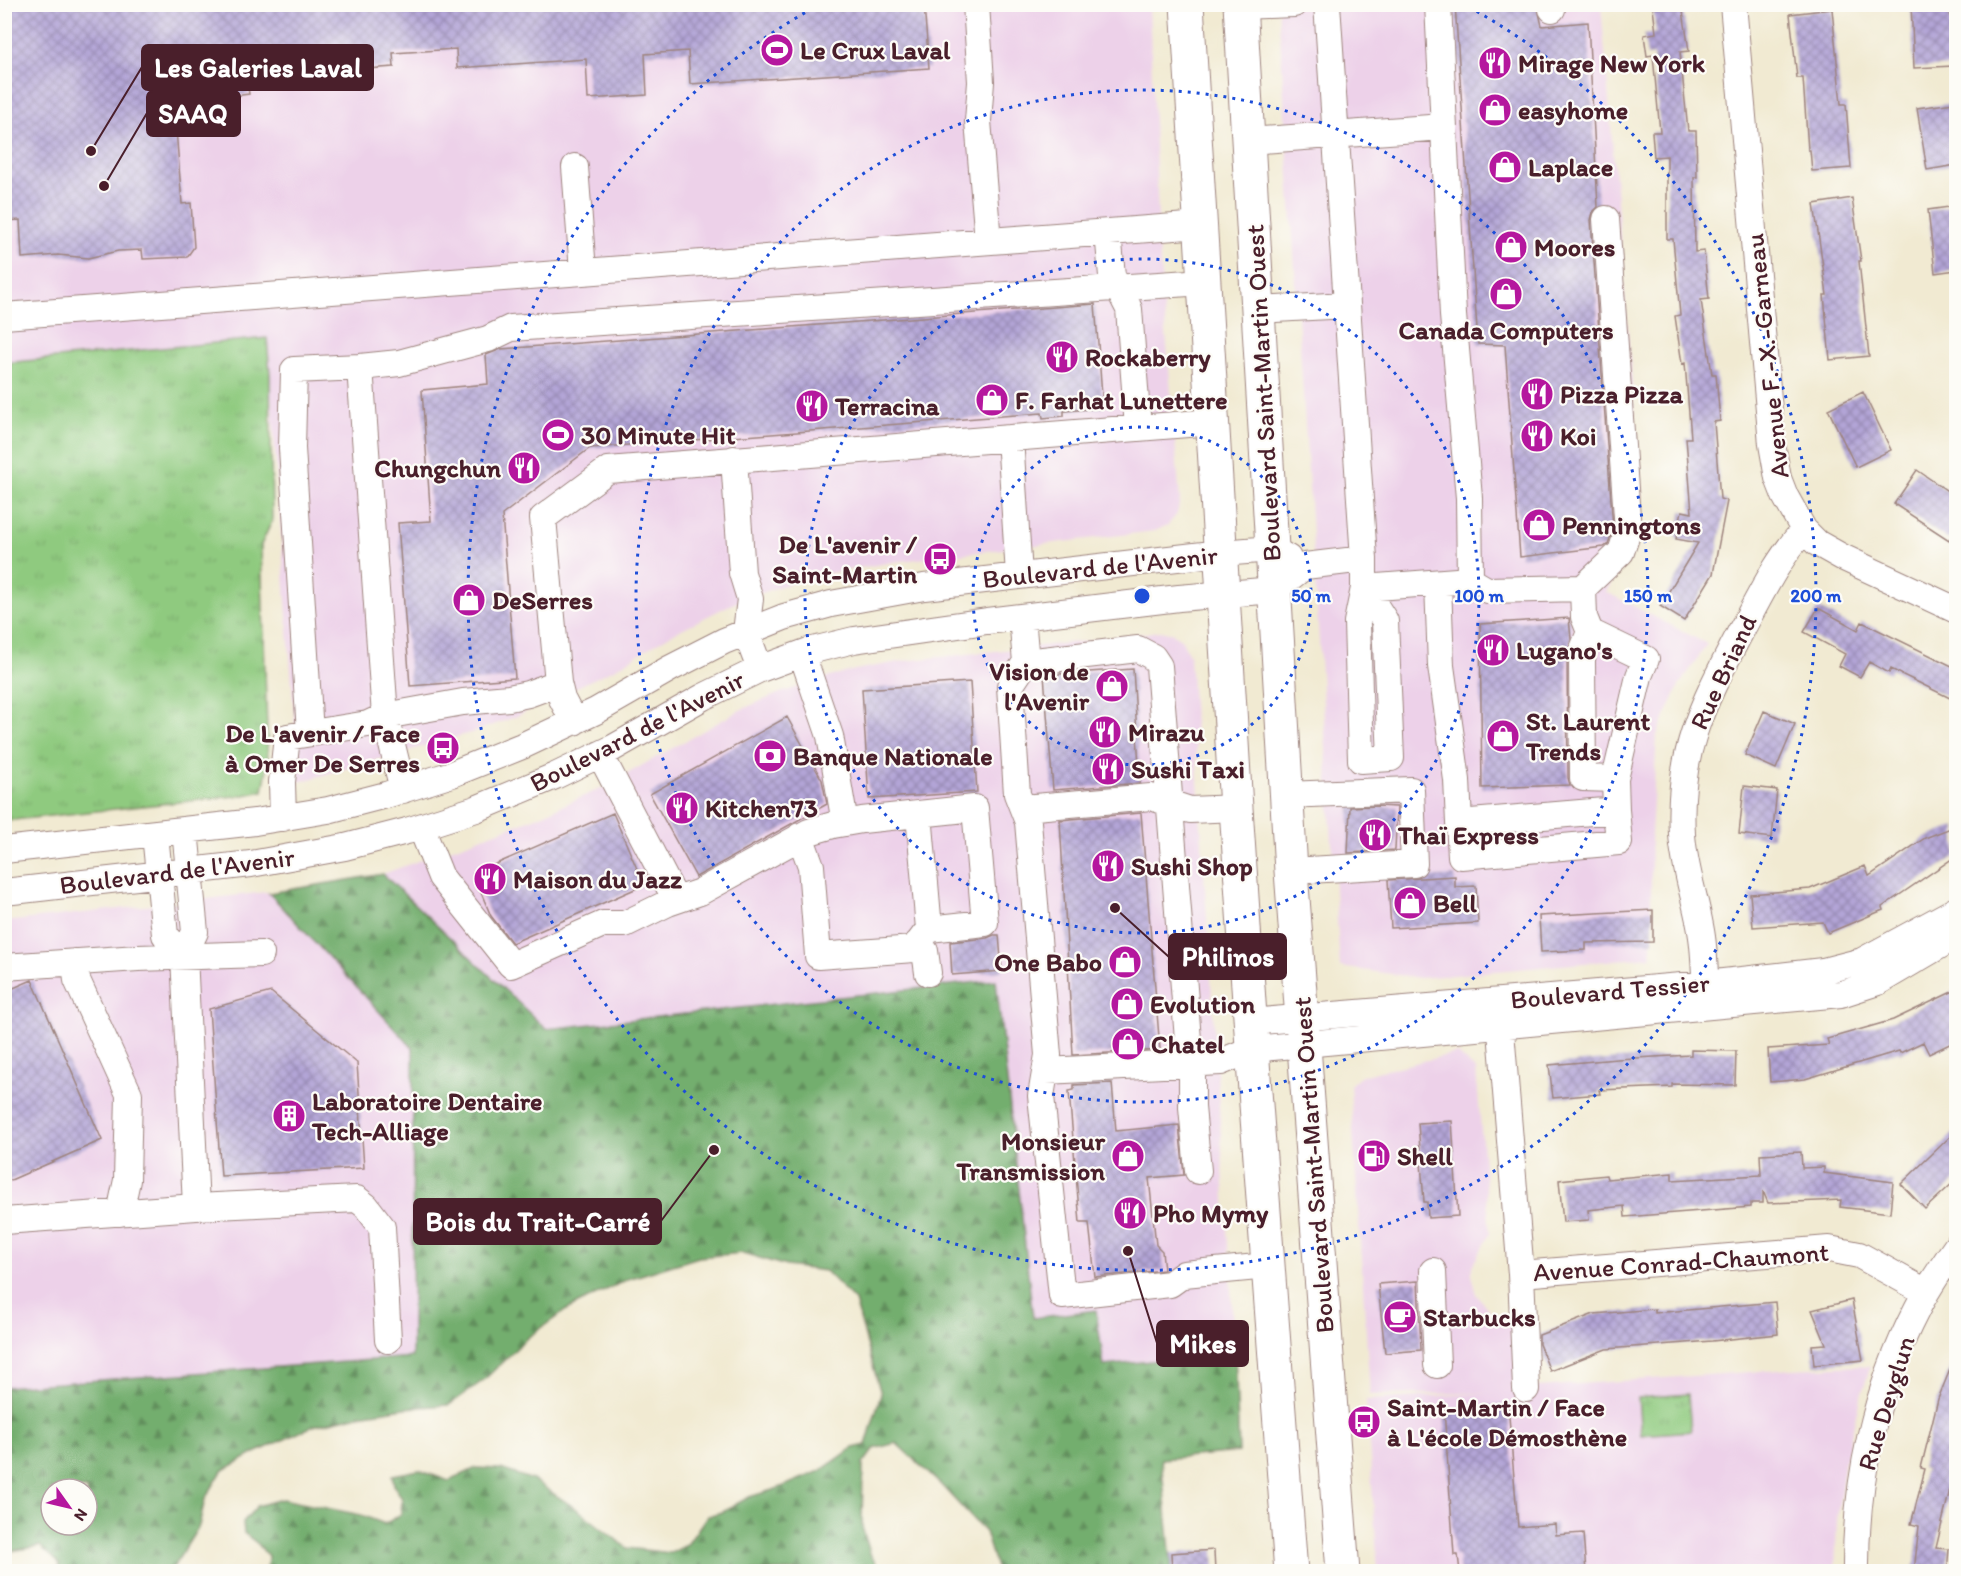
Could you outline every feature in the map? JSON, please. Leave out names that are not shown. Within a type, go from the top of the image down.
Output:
[{"type":"main road","name":"Boulevard Saint-Martin Ouest","points":[[1187,4],[1251,1036],[1291,1572]]},
{"type":"main road","name":"Boulevard Saint-Martin Ouest","points":[[1240,5],[1286,795],[1343,1572]]},
{"type":"street","points":[[976,4],[981,82],[978,121],[988,241]]},
{"type":"street","points":[[1240,5],[1294,4]]},
{"type":"street","points":[[1327,4],[1364,559],[1364,588],[1357,621],[1361,760],[1391,758],[1384,621],[1364,588]]},
{"type":"street","points":[[1438,4],[1457,377],[1469,498],[1470,580]]},
{"type":"street","name":"Avenue F.-X.-Garneau","points":[[1733,4],[1772,444],[1778,478],[1804,530],[1825,548],[1956,610]]},
{"type":"street","points":[[1248,141],[1444,127]]},
{"type":"street","points":[[575,167],[583,271]]},
{"type":"street","points":[[1364,588],[1470,580],[1487,590],[1583,588],[1621,552],[1628,531],[1606,219]]},
{"type":"street","points":[[4,316],[1201,225]]},
{"type":"street","points":[[1108,232],[1112,276],[1129,309],[1138,428]]},
{"type":"street","points":[[310,733],[292,448],[294,370],[399,363],[488,339],[511,328],[1204,282]]},
{"type":"street","points":[[1258,310],[1346,305]]},
{"type":"street","points":[[360,367],[385,716],[403,790]]},
{"type":"street","points":[[574,722],[562,699],[558,683],[543,518],[608,470],[1213,422]]},
{"type":"street","points":[[1010,438],[1019,575]]},
{"type":"street","points":[[734,459],[742,573],[750,599],[746,632],[760,669]]},
{"type":"street","name":"Rue Briand","points":[[1706,994],[1702,937],[1687,872],[1682,836],[1681,800],[1689,746],[1707,694],[1782,558],[1804,530]]},
{"type":"street","points":[[1272,549],[1305,566]]},
{"type":"street","name":"Boulevard de l'Avenir","points":[[4,850],[283,818],[348,805],[403,790],[494,758],[574,722],[671,668],[746,632],[791,615],[848,600],[924,587],[1019,575],[1272,549]]},
{"type":"street","points":[[1274,590],[1305,566],[1364,559]]},
{"type":"street","points":[[1438,582],[1441,666],[1457,780],[1459,823],[1616,810],[1615,779],[1639,676],[1646,659],[1590,632],[1585,625],[1583,588]]},
{"type":"street","name":"Boulevard de l'Avenir","points":[[4,892],[190,871],[324,851],[421,827],[511,795],[600,754],[710,693],[760,669],[802,654],[863,638],[1022,617],[1274,590]]},
{"type":"street","points":[[1022,617],[1026,662],[1010,686],[1017,794],[1028,822],[1048,1055],[1041,1096],[1062,1296],[1170,1284],[1184,1274],[1268,1266]]},
{"type":"street","points":[[1590,632],[1583,649],[1582,661],[1583,778],[1615,779]]},
{"type":"street","points":[[1026,662],[1132,649],[1144,650],[1153,657],[1160,672],[1187,1028],[1192,1064],[1192,1107],[1198,1171]]},
{"type":"street","points":[[802,654],[830,736],[845,823]]},
{"type":"street","points":[[283,818],[282,782],[287,737],[368,724],[385,716],[463,702],[509,698],[558,683]]},
{"type":"street","points":[[600,754],[676,900]]},
{"type":"street","points":[[1286,795],[1411,790],[1414,864],[1291,871]]},
{"type":"street","points":[[1023,808],[1151,798],[1190,810],[1236,808]]},
{"type":"street","points":[[421,827],[441,877],[511,965],[603,924],[625,924],[676,900],[700,892],[800,836],[845,823],[975,808],[985,923],[923,937],[914,949],[818,956],[811,866],[800,836]]},
{"type":"street","points":[[919,814],[923,937],[928,973]]},
{"type":"street","points":[[185,830],[195,932],[184,955],[196,1207]]},
{"type":"street","points":[[155,834],[165,935],[184,955]]},
{"type":"street","name":"Boulevard Tessier","points":[[1046,1071],[1221,1062],[1251,1036],[1706,994],[1849,966],[1956,910]]},
{"type":"street","name":"Boulevard Tessier","points":[[1706,994],[1829,996],[1854,991],[1883,979],[1956,936]]},
{"type":"street","points":[[4,967],[184,955],[261,954]]},
{"type":"street","points":[[75,962],[76,980],[129,1094],[127,1180],[120,1213]]},
{"type":"street","name":"Avenue Conrad-Chaumont","points":[[1499,1013],[1521,1274],[1830,1249],[1859,1255],[1926,1292]]},
{"type":"street","points":[[4,1221],[196,1207],[352,1199],[361,1201],[382,1230],[388,1340]]},
{"type":"street","name":"Rue Deyglun","points":[[1856,1572],[1857,1521],[1869,1441],[1905,1334],[1926,1292],[1956,1247]]},
{"type":"street","points":[[1433,1271],[1437,1365]]},
{"type":"street","points":[[1521,1274],[1526,1389]]},
{"type":"shaded area","points":[[5,5],[1149,5],[1160,262],[1180,500],[1177,514],[1168,525],[1155,531],[893,562],[831,573],[778,587],[732,604],[670,635],[616,668],[515,717],[474,732],[299,782],[267,339],[5,363]]},
{"type":"shaded area","points":[[1278,5],[1601,5],[1641,493],[1640,525],[1634,542],[1606,592],[1707,644],[1679,686],[1657,735],[1651,835],[1651,957],[1420,978],[1340,967]]},
{"type":"shaded area","points":[[1160,631],[1172,633],[1182,640],[1190,657],[1235,1352],[1104,1366],[1033,1319],[996,980],[546,1029],[383,874],[537,817],[602,788],[740,710],[780,693],[823,679],[855,670],[904,661]]},
{"type":"shaded area","points":[[267,892],[413,1048],[412,1357],[5,1387],[5,922]]},
{"type":"shaded area","points":[[1457,1053],[1476,1070],[1490,1234],[1472,1266],[1472,1279],[1476,1294],[1492,1314],[1513,1325],[1536,1387],[1793,1369],[1870,1367],[1845,1460],[1837,1521],[1835,1571],[1378,1571],[1366,1400],[1489,1393],[1370,1395],[1350,1085],[1360,1076]]},
{"type":"green space","points":[[267,338],[270,374],[272,521],[261,545],[268,763],[263,791],[5,821],[5,363]]},
{"type":"green space","points":[[383,874],[546,1029],[996,980],[1033,1318],[1096,1310],[1104,1366],[1235,1352],[1239,1452],[1161,1459],[1172,1571],[997,1571],[985,1532],[941,1485],[896,1443],[874,1449],[863,1464],[862,1527],[871,1556],[881,1571],[267,1571],[268,1556],[244,1533],[243,1522],[257,1506],[282,1499],[361,1515],[385,1524],[401,1514],[402,1499],[394,1485],[392,1475],[419,1470],[449,1481],[476,1468],[501,1469],[533,1480],[581,1512],[627,1548],[671,1553],[687,1545],[707,1516],[722,1512],[749,1497],[779,1488],[820,1471],[853,1448],[866,1445],[881,1394],[855,1301],[825,1271],[786,1266],[743,1253],[699,1257],[628,1279],[568,1309],[527,1338],[484,1380],[449,1405],[405,1408],[359,1415],[313,1426],[222,1471],[205,1499],[199,1526],[171,1571],[58,1571],[60,1564],[40,1546],[5,1552],[5,1387],[412,1357],[413,1048],[269,893]]},
{"type":"green space","points":[[1688,1394],[1691,1431],[1641,1435],[1638,1398]]},
{"type":"building","points":[[4,4],[924,4],[929,68],[690,84],[688,51],[645,54],[647,95],[588,99],[586,59],[457,68],[456,49],[393,53],[394,67],[338,71],[339,81],[248,87],[249,94],[226,97],[225,89],[173,92],[182,204],[191,203],[194,247],[187,257],[143,259],[142,250],[118,251],[88,258],[58,255],[22,258],[20,220],[4,221]]},
{"type":"building","points":[[1455,4],[1537,4],[1542,26],[1588,22],[1598,207],[1593,212],[1591,220],[1613,529],[1608,544],[1604,547],[1520,557],[1505,345],[1478,344]]},
{"type":"building","points":[[1682,4],[1689,51],[1680,52],[1688,131],[1696,131],[1695,252],[1704,251],[1709,299],[1701,300],[1712,374],[1716,374],[1720,421],[1714,422],[1720,499],[1727,501],[1713,574],[1684,621],[1660,606],[1698,543],[1676,539],[1682,511],[1692,513],[1686,438],[1691,438],[1685,363],[1682,364],[1675,316],[1680,315],[1673,239],[1667,239],[1667,156],[1654,157],[1652,132],[1660,132],[1653,55],[1647,56],[1644,35],[1656,33],[1653,8]]},
{"type":"building","points":[[1911,4],[1950,4],[1953,66],[1914,68]]},
{"type":"building","points":[[1832,9],[1841,104],[1846,104],[1851,168],[1812,171],[1810,150],[1808,150],[1803,78],[1797,78],[1790,14]]},
{"type":"building","points":[[1954,103],[1956,165],[1927,170],[1917,108]]},
{"type":"building","points":[[1852,198],[1861,261],[1859,261],[1869,356],[1830,360],[1824,295],[1827,295],[1814,204]]},
{"type":"building","points":[[1956,206],[1956,270],[1935,273],[1928,210]]},
{"type":"building","points":[[1095,304],[1103,408],[1064,411],[1064,416],[1043,418],[1042,413],[590,448],[502,515],[515,678],[410,686],[398,523],[431,521],[422,390],[488,384],[486,355],[501,349]]},
{"type":"building","points":[[1863,392],[1891,450],[1856,467],[1828,409]]},
{"type":"building","points":[[1917,470],[1956,497],[1956,529],[1949,540],[1894,504]]},
{"type":"building","points":[[1818,608],[1858,630],[1862,622],[1956,668],[1956,701],[1891,669],[1889,673],[1869,662],[1860,677],[1839,666],[1845,654],[1804,632]]},
{"type":"building","points":[[1569,618],[1571,639],[1567,661],[1568,778],[1570,785],[1482,788],[1480,624]]},
{"type":"building","points":[[1133,669],[1140,783],[1053,790],[1044,675]]},
{"type":"building","points":[[970,682],[977,792],[869,799],[862,689]]},
{"type":"building","points":[[1764,711],[1795,724],[1776,769],[1745,755]]},
{"type":"building","points":[[787,717],[822,780],[827,804],[696,877],[650,794]]},
{"type":"building","points":[[1744,786],[1777,790],[1772,838],[1739,834]]},
{"type":"building","points":[[1350,807],[1397,807],[1395,850],[1348,853]]},
{"type":"building","points":[[613,813],[644,885],[512,943],[491,916],[473,874]]},
{"type":"building","points":[[1141,813],[1160,1050],[1073,1055],[1060,820]]},
{"type":"building","points":[[1956,826],[1956,856],[1882,907],[1883,910],[1828,933],[1823,922],[1753,927],[1750,894],[1810,889],[1865,866],[1869,876],[1925,838]]},
{"type":"building","points":[[1455,876],[1455,887],[1476,886],[1478,923],[1391,928],[1388,880]]},
{"type":"building","points":[[1653,910],[1653,942],[1586,943],[1586,950],[1541,952],[1539,916]]},
{"type":"building","points":[[999,935],[1002,971],[952,975],[950,942],[987,938]]},
{"type":"building","points":[[32,980],[102,1140],[4,1183],[4,992]]},
{"type":"building","points":[[1956,990],[1956,1041],[1929,1054],[1923,1042],[1900,1053],[1899,1051],[1805,1079],[1770,1082],[1768,1049],[1829,1045],[1827,1039],[1893,1020]]},
{"type":"building","name":"Laboratoire Dentaire Tech-Alliage","points":[[271,992],[357,1063],[364,1168],[221,1176],[209,1009]]},
{"type":"building","points":[[1691,1050],[1736,1051],[1735,1085],[1672,1084],[1672,1087],[1599,1090],[1600,1094],[1553,1098],[1549,1065],[1691,1055]]},
{"type":"building","points":[[1112,1083],[1116,1131],[1179,1125],[1184,1175],[1149,1178],[1156,1245],[1162,1251],[1164,1270],[1095,1277],[1089,1223],[1080,1223],[1069,1091],[1074,1090],[1074,1085]]},
{"type":"building","points":[[1452,1121],[1458,1216],[1428,1218],[1427,1202],[1424,1202],[1418,1123]]},
{"type":"building","points":[[1956,1131],[1956,1180],[1925,1209],[1901,1184]]},
{"type":"building","points":[[1801,1152],[1802,1168],[1824,1167],[1824,1173],[1893,1182],[1890,1213],[1840,1207],[1841,1200],[1768,1203],[1763,1191],[1763,1203],[1751,1203],[1751,1207],[1625,1217],[1624,1206],[1588,1210],[1589,1220],[1563,1222],[1559,1180],[1606,1175],[1607,1179],[1672,1173],[1672,1180],[1761,1175],[1760,1154]]},
{"type":"building","points":[[1418,1281],[1421,1350],[1385,1353],[1378,1284]]},
{"type":"building","points":[[1852,1300],[1863,1360],[1814,1365],[1812,1345],[1826,1344],[1812,1310]]},
{"type":"building","points":[[1775,1302],[1778,1334],[1606,1349],[1550,1371],[1539,1344],[1539,1335],[1594,1314],[1655,1309],[1655,1313]]},
{"type":"building","points":[[1956,1355],[1956,1464],[1936,1548],[1949,1549],[1947,1572],[1914,1572],[1919,1526],[1911,1524],[1925,1469],[1921,1468],[1938,1399]]},
{"type":"building","points":[[1508,1404],[1518,1527],[1555,1524],[1556,1535],[1583,1533],[1586,1572],[1460,1572],[1458,1555],[1454,1555],[1444,1409]]},
{"type":"building","points":[[1214,1550],[1215,1572],[1172,1572],[1171,1553]]},
{"type":"place","name":"Le Crux Laval","points":[[777,50]]},
{"type":"place","name":"Mirage New York","points":[[1495,63]]},
{"type":"place","name":"easyhome","points":[[1495,110]]},
{"type":"place","name":"Les Galeries Laval","points":[[91,151]]},
{"type":"place","name":"Laplace","points":[[1505,167]]},
{"type":"place","name":"SAAQ","points":[[104,186]]},
{"type":"place","name":"Moores","points":[[1511,247]]},
{"type":"place","name":"Canada Computers","points":[[1506,294]]},
{"type":"place","name":"Rockaberry","points":[[1062,357]]},
{"type":"place","name":"Pizza Pizza","points":[[1537,394]]},
{"type":"place","name":"F. Farhat Lunettere","points":[[992,400]]},
{"type":"place","name":"Terracina","points":[[812,406]]},
{"type":"place","name":"30 Minute Hit","points":[[558,435]]},
{"type":"place","name":"Koi","points":[[1537,436]]},
{"type":"place","name":"Chungchun","points":[[524,468]]},
{"type":"place","name":"Penningtons","points":[[1539,525]]},
{"type":"place","name":"De L'avenir / Saint-Martin","points":[[940,559]]},
{"type":"place","name":"DeSerres","points":[[469,600]]},
{"type":"place","name":"Lugano's","points":[[1493,650]]},
{"type":"place","name":"Vision de l'Avenir","points":[[1112,686]]},
{"type":"place","name":"Mirazu","points":[[1105,732]]},
{"type":"place","name":"St. Laurent Trends","points":[[1503,736]]},
{"type":"place","name":"De L'avenir / Face à Omer De Serres","points":[[443,748]]},
{"type":"place","name":"Banque Nationale","points":[[770,756]]},
{"type":"place","name":"Sushi Taxi","points":[[1108,769]]},
{"type":"place","name":"Kitchen73","points":[[682,808]]},
{"type":"place","name":"Thaï Express","points":[[1375,835]]},
{"type":"place","name":"Sushi Shop","points":[[1108,866]]},
{"type":"place","name":"Maison du Jazz","points":[[490,879]]},
{"type":"place","name":"Bell","points":[[1410,903]]},
{"type":"place","name":"Philinos","points":[[1115,908]]},
{"type":"place","name":"One Babo","points":[[1125,962]]},
{"type":"place","name":"Evolution","points":[[1127,1004]]},
{"type":"place","name":"Chatel","points":[[1128,1044]]},
{"type":"place","name":"Laboratoire Dentaire Tech-Alliage","points":[[289,1116]]},
{"type":"place","name":"Bois du Trait-Carré","points":[[714,1150]]},
{"type":"place","name":"Monsieur Transmission","points":[[1128,1156]]},
{"type":"place","name":"Shell","points":[[1374,1156]]},
{"type":"place","name":"Pho Mymy","points":[[1130,1213]]},
{"type":"place","name":"Mikes","points":[[1128,1251]]},
{"type":"place","name":"Starbucks","points":[[1400,1317]]},
{"type":"place","name":"Saint-Martin / Face à L'école Démosthène","points":[[1364,1422]]}]
